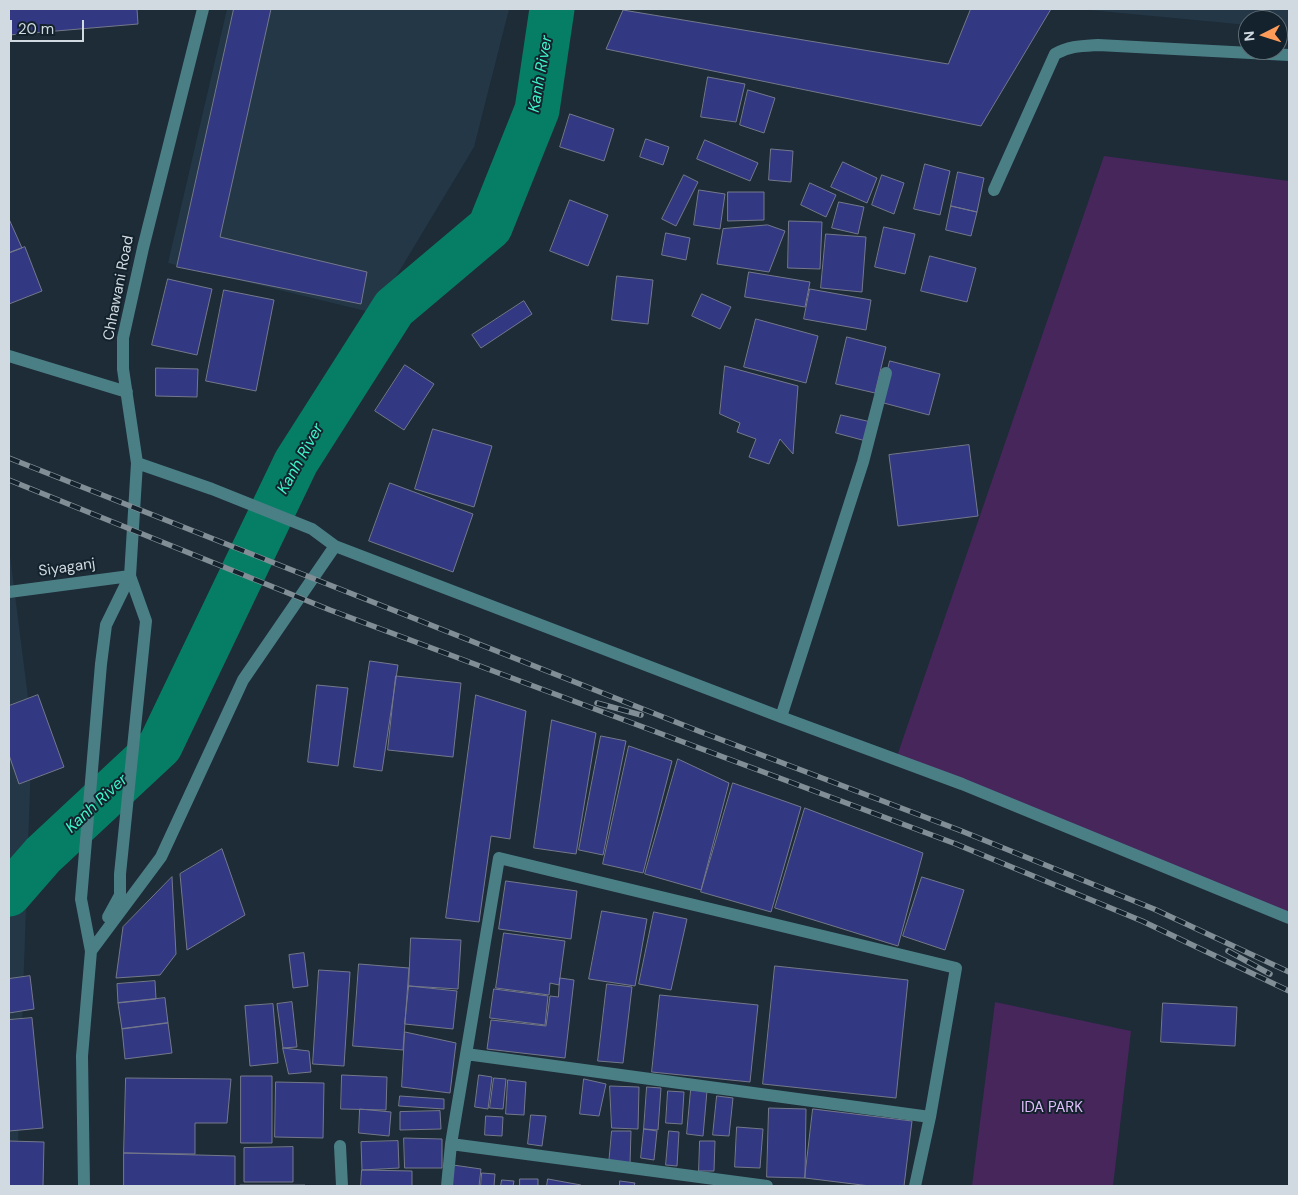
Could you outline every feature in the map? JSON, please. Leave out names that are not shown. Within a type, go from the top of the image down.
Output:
[{"type":"street","name":"Chhawani Road","points":[[91,951],[81,899],[101,664],[106,626],[130,576],[136,463],[123,369],[124,338],[143,248],[202,9]]},
{"type":"street","points":[[994,190],[1055,54],[1064,49],[1074,46],[1098,45],[1289,55]]},
{"type":"street","points":[[9,356],[127,392]]},
{"type":"street","points":[[781,717],[863,462],[886,373]]},
{"type":"street","points":[[136,463],[212,489],[312,529],[334,546],[962,784],[1289,918]]},
{"type":"street","points":[[91,951],[162,857],[243,680],[334,546]]},
{"type":"street","points":[[84,1186],[82,1056],[91,951],[120,895],[120,874],[146,621],[130,576]]},
{"type":"street","name":"Siyaganj","points":[[9,592],[130,576]]},
{"type":"street","points":[[447,1186],[451,1144],[499,858],[956,968],[930,1117],[915,1186]]},
{"type":"street","points":[[466,1054],[930,1117]]},
{"type":"street","points":[[451,1144],[767,1186]]},
{"type":"street","points":[[340,1146],[342,1186]]},
{"type":"shaded area","points":[[227,9],[509,9],[474,147],[374,313],[168,263]]},
{"type":"shaded area","points":[[1079,9],[1289,9],[1289,29],[1288,10],[1238,10],[1238,24]]},
{"type":"shaded area","points":[[9,548],[32,729],[18,1186],[9,1186]]},
{"type":"green space","points":[[1104,156],[1289,181],[1289,918],[896,759]]},
{"type":"green space","name":"IDA PARK","points":[[995,1002],[1131,1031],[1113,1186],[972,1186]]},
{"type":"building","points":[[9,9],[137,9],[138,24],[9,35]]},
{"type":"building","points":[[234,9],[271,9],[220,237],[367,272],[361,304],[177,267]]},
{"type":"building","points":[[971,9],[1051,9],[981,126],[606,49],[623,10],[948,64]]},
{"type":"building","points":[[708,77],[745,84],[736,122],[701,117]]},
{"type":"building","points":[[748,90],[775,98],[764,133],[740,125]]},
{"type":"building","points":[[570,114],[614,129],[604,161],[560,147]]},
{"type":"building","points":[[646,139],[669,147],[663,165],[640,157]]},
{"type":"building","points":[[705,140],[758,163],[750,181],[697,159]]},
{"type":"building","points":[[771,149],[793,151],[791,182],[769,180]]},
{"type":"building","points":[[843,162],[877,178],[867,203],[831,187]]},
{"type":"building","points":[[925,164],[950,171],[940,215],[914,209]]},
{"type":"building","points":[[958,172],[984,178],[977,212],[951,206]]},
{"type":"building","points":[[684,175],[698,182],[676,226],[662,219]]},
{"type":"building","points":[[882,175],[904,183],[894,214],[872,205]]},
{"type":"building","points":[[810,183],[836,195],[826,217],[801,205]]},
{"type":"building","points":[[699,190],[725,194],[720,229],[694,225]]},
{"type":"building","points":[[728,192],[764,192],[764,220],[728,221]]},
{"type":"building","points":[[570,200],[608,215],[588,266],[550,251]]},
{"type":"building","points":[[839,202],[864,207],[858,234],[832,228]]},
{"type":"building","points":[[951,206],[977,212],[971,236],[946,230]]},
{"type":"building","points":[[9,219],[22,248],[9,253]]},
{"type":"building","points":[[789,221],[822,222],[820,269],[788,268]]},
{"type":"building","points":[[768,225],[785,231],[769,272],[717,264],[723,229]]},
{"type":"building","points":[[884,227],[915,234],[905,274],[875,267]]},
{"type":"building","points":[[666,233],[690,238],[686,260],[662,255]]},
{"type":"building","points":[[826,234],[866,237],[862,292],[821,288]]},
{"type":"building","points":[[25,247],[42,291],[9,304],[9,253]]},
{"type":"building","points":[[930,256],[976,268],[967,302],[921,291]]},
{"type":"building","points":[[749,272],[810,282],[805,307],[745,297]]},
{"type":"building","points":[[617,276],[653,280],[648,324],[612,320]]},
{"type":"building","points":[[168,279],[212,289],[197,355],[152,345]]},
{"type":"building","points":[[810,289],[871,300],[866,330],[804,319]]},
{"type":"building","points":[[224,290],[274,300],[256,391],[206,381]]},
{"type":"building","points":[[702,294],[731,307],[720,329],[692,316]]},
{"type":"building","points":[[524,301],[532,314],[481,348],[472,335]]},
{"type":"building","points":[[756,319],[818,336],[806,383],[744,367]]},
{"type":"building","points":[[847,337],[886,347],[875,393],[836,384]]},
{"type":"building","points":[[890,361],[940,374],[929,415],[880,402]]},
{"type":"building","points":[[405,365],[434,384],[404,430],[375,411]]},
{"type":"building","points":[[725,366],[798,386],[793,454],[780,439],[769,464],[749,457],[756,439],[737,432],[740,423],[720,414]]},
{"type":"building","points":[[156,368],[198,369],[197,397],[156,396]]},
{"type":"building","points":[[841,415],[871,422],[866,441],[836,433]]},
{"type":"building","points":[[433,429],[492,446],[474,507],[415,489]]},
{"type":"building","points":[[969,445],[978,516],[898,526],[889,455]]},
{"type":"building","points":[[390,483],[473,514],[453,572],[369,541]]},
{"type":"building","points":[[370,661],[398,665],[382,771],[354,767]]},
{"type":"building","points":[[396,676],[461,683],[453,757],[388,750]]},
{"type":"building","points":[[317,685],[348,688],[338,766],[308,762]]},
{"type":"building","points":[[38,695],[64,767],[19,784],[9,755],[9,706]]},
{"type":"building","points":[[476,695],[526,711],[510,839],[491,836],[479,922],[446,918]]},
{"type":"building","points":[[552,720],[596,733],[576,854],[534,848]]},
{"type":"building","points":[[601,736],[626,741],[603,855],[579,850]]},
{"type":"building","points":[[629,746],[672,761],[643,873],[603,864]]},
{"type":"building","points":[[678,759],[729,783],[701,890],[645,874]]},
{"type":"building","points":[[733,783],[801,807],[771,912],[701,892]]},
{"type":"building","points":[[805,808],[923,853],[898,946],[775,908]]},
{"type":"building","points":[[222,849],[245,915],[187,950],[180,874]]},
{"type":"building","points":[[172,877],[176,954],[160,975],[116,978],[123,927]]},
{"type":"building","points":[[922,877],[964,890],[945,950],[903,936]]},
{"type":"building","points":[[506,881],[577,891],[571,939],[499,929]]},
{"type":"building","points":[[602,911],[647,919],[635,986],[589,979]]},
{"type":"building","points":[[654,912],[687,919],[671,990],[639,984]]},
{"type":"building","points":[[504,933],[565,941],[559,985],[550,983],[549,995],[496,988]]},
{"type":"building","points":[[411,938],[461,940],[458,989],[409,986]]},
{"type":"building","points":[[304,953],[308,986],[293,988],[289,955]]},
{"type":"building","points":[[359,964],[409,968],[403,1050],[353,1046]]},
{"type":"building","points":[[775,966],[908,980],[896,1098],[763,1084]]},
{"type":"building","points":[[319,970],[350,972],[344,1066],[313,1064]]},
{"type":"building","points":[[30,976],[34,1009],[9,1013],[9,979]]},
{"type":"building","points":[[560,978],[574,980],[565,1058],[487,1049],[491,1020],[546,1026],[550,996],[558,997]]},
{"type":"building","points":[[155,981],[156,999],[118,1003],[117,984]]},
{"type":"building","points":[[607,984],[632,987],[623,1063],[598,1061]]},
{"type":"building","points":[[409,986],[457,991],[453,1029],[405,1024]]},
{"type":"building","points":[[494,989],[548,996],[545,1025],[490,1018]]},
{"type":"building","points":[[660,995],[758,1005],[750,1082],[652,1072]]},
{"type":"building","points":[[165,998],[168,1023],[122,1029],[118,1003]]},
{"type":"building","points":[[292,1002],[297,1047],[283,1048],[277,1004]]},
{"type":"building","points":[[1163,1003],[1237,1007],[1235,1046],[1161,1042]]},
{"type":"building","points":[[273,1004],[278,1063],[250,1066],[245,1006]]},
{"type":"building","points":[[32,1018],[43,1128],[9,1131],[9,1020]]},
{"type":"building","points":[[168,1023],[172,1053],[125,1059],[122,1029]]},
{"type":"building","points":[[405,1032],[456,1043],[450,1093],[402,1087]]},
{"type":"building","points":[[283,1048],[309,1051],[311,1072],[289,1074]]},
{"type":"building","points":[[342,1075],[387,1077],[386,1110],[341,1109]]},
{"type":"building","points":[[479,1075],[492,1077],[488,1109],[475,1107]]},
{"type":"building","points":[[241,1076],[272,1076],[272,1143],[241,1143]]},
{"type":"building","points":[[126,1078],[231,1079],[227,1123],[195,1123],[195,1154],[124,1153]]},
{"type":"building","points":[[494,1078],[506,1079],[503,1109],[490,1108]]},
{"type":"building","points":[[584,1079],[606,1084],[599,1116],[580,1114]]},
{"type":"building","points":[[508,1080],[526,1082],[524,1115],[506,1114]]},
{"type":"building","points":[[276,1082],[324,1083],[323,1138],[275,1137]]},
{"type":"building","points":[[610,1086],[639,1087],[638,1129],[612,1128]]},
{"type":"building","points":[[647,1087],[661,1088],[658,1130],[644,1129]]},
{"type":"building","points":[[691,1090],[707,1091],[703,1136],[687,1134]]},
{"type":"building","points":[[668,1091],[684,1092],[682,1124],[666,1123]]},
{"type":"building","points":[[400,1096],[444,1099],[444,1109],[399,1106]]},
{"type":"building","points":[[717,1096],[733,1098],[729,1136],[713,1135]]},
{"type":"building","points":[[769,1108],[806,1109],[805,1178],[767,1177]]},
{"type":"building","points":[[360,1109],[391,1112],[389,1136],[359,1133]]},
{"type":"building","points":[[813,1109],[912,1121],[904,1186],[870,1186],[805,1178]]},
{"type":"building","points":[[440,1111],[441,1129],[400,1130],[400,1112]]},
{"type":"building","points":[[531,1115],[546,1116],[542,1146],[528,1144]]},
{"type":"building","points":[[486,1116],[503,1117],[502,1136],[485,1135]]},
{"type":"building","points":[[737,1127],[763,1129],[760,1168],[735,1167]]},
{"type":"building","points":[[644,1129],[657,1131],[654,1160],[641,1158]]},
{"type":"building","points":[[612,1131],[631,1131],[630,1164],[609,1164]]},
{"type":"building","points":[[669,1131],[679,1132],[677,1166],[666,1165]]},
{"type":"building","points":[[404,1138],[442,1139],[442,1168],[405,1168]]},
{"type":"building","points":[[9,1141],[44,1142],[43,1186],[9,1186]]},
{"type":"building","points":[[398,1141],[399,1168],[362,1170],[361,1142]]},
{"type":"building","points":[[700,1141],[715,1141],[714,1171],[699,1171]]},
{"type":"building","points":[[293,1147],[293,1182],[244,1182],[244,1148]]},
{"type":"building","points":[[124,1153],[235,1156],[235,1186],[124,1186]]},
{"type":"building","points":[[453,1165],[481,1169],[479,1186],[450,1186]]},
{"type":"building","points":[[362,1170],[412,1171],[412,1186],[361,1186]]},
{"type":"building","points":[[482,1173],[495,1174],[494,1186],[481,1186]]},
{"type":"building","points":[[520,1179],[538,1179],[538,1186],[520,1186]]},
{"type":"building","points":[[548,1179],[581,1185],[581,1186],[547,1186]]},
{"type":"building","points":[[502,1180],[514,1181],[513,1186],[501,1186]]},
{"type":"building","points":[[620,1181],[635,1183],[634,1186],[620,1186]]},
{"type":"building","points":[[305,1185],[305,1186],[240,1186]]},
{"type":"waterway","name":"Kanh River","points":[[9,894],[43,855],[160,746],[296,462],[394,308],[490,227],[537,110],[552,9]]},
{"type":"railway","points":[[9,458],[701,732],[959,830],[1154,909],[1289,972]]},
{"type":"railway","points":[[9,480],[330,610],[956,844],[1142,921],[1289,991]]},
{"type":"railway","points":[[597,703],[641,715]]},
{"type":"railway","points":[[1228,951],[1270,974]]}]
